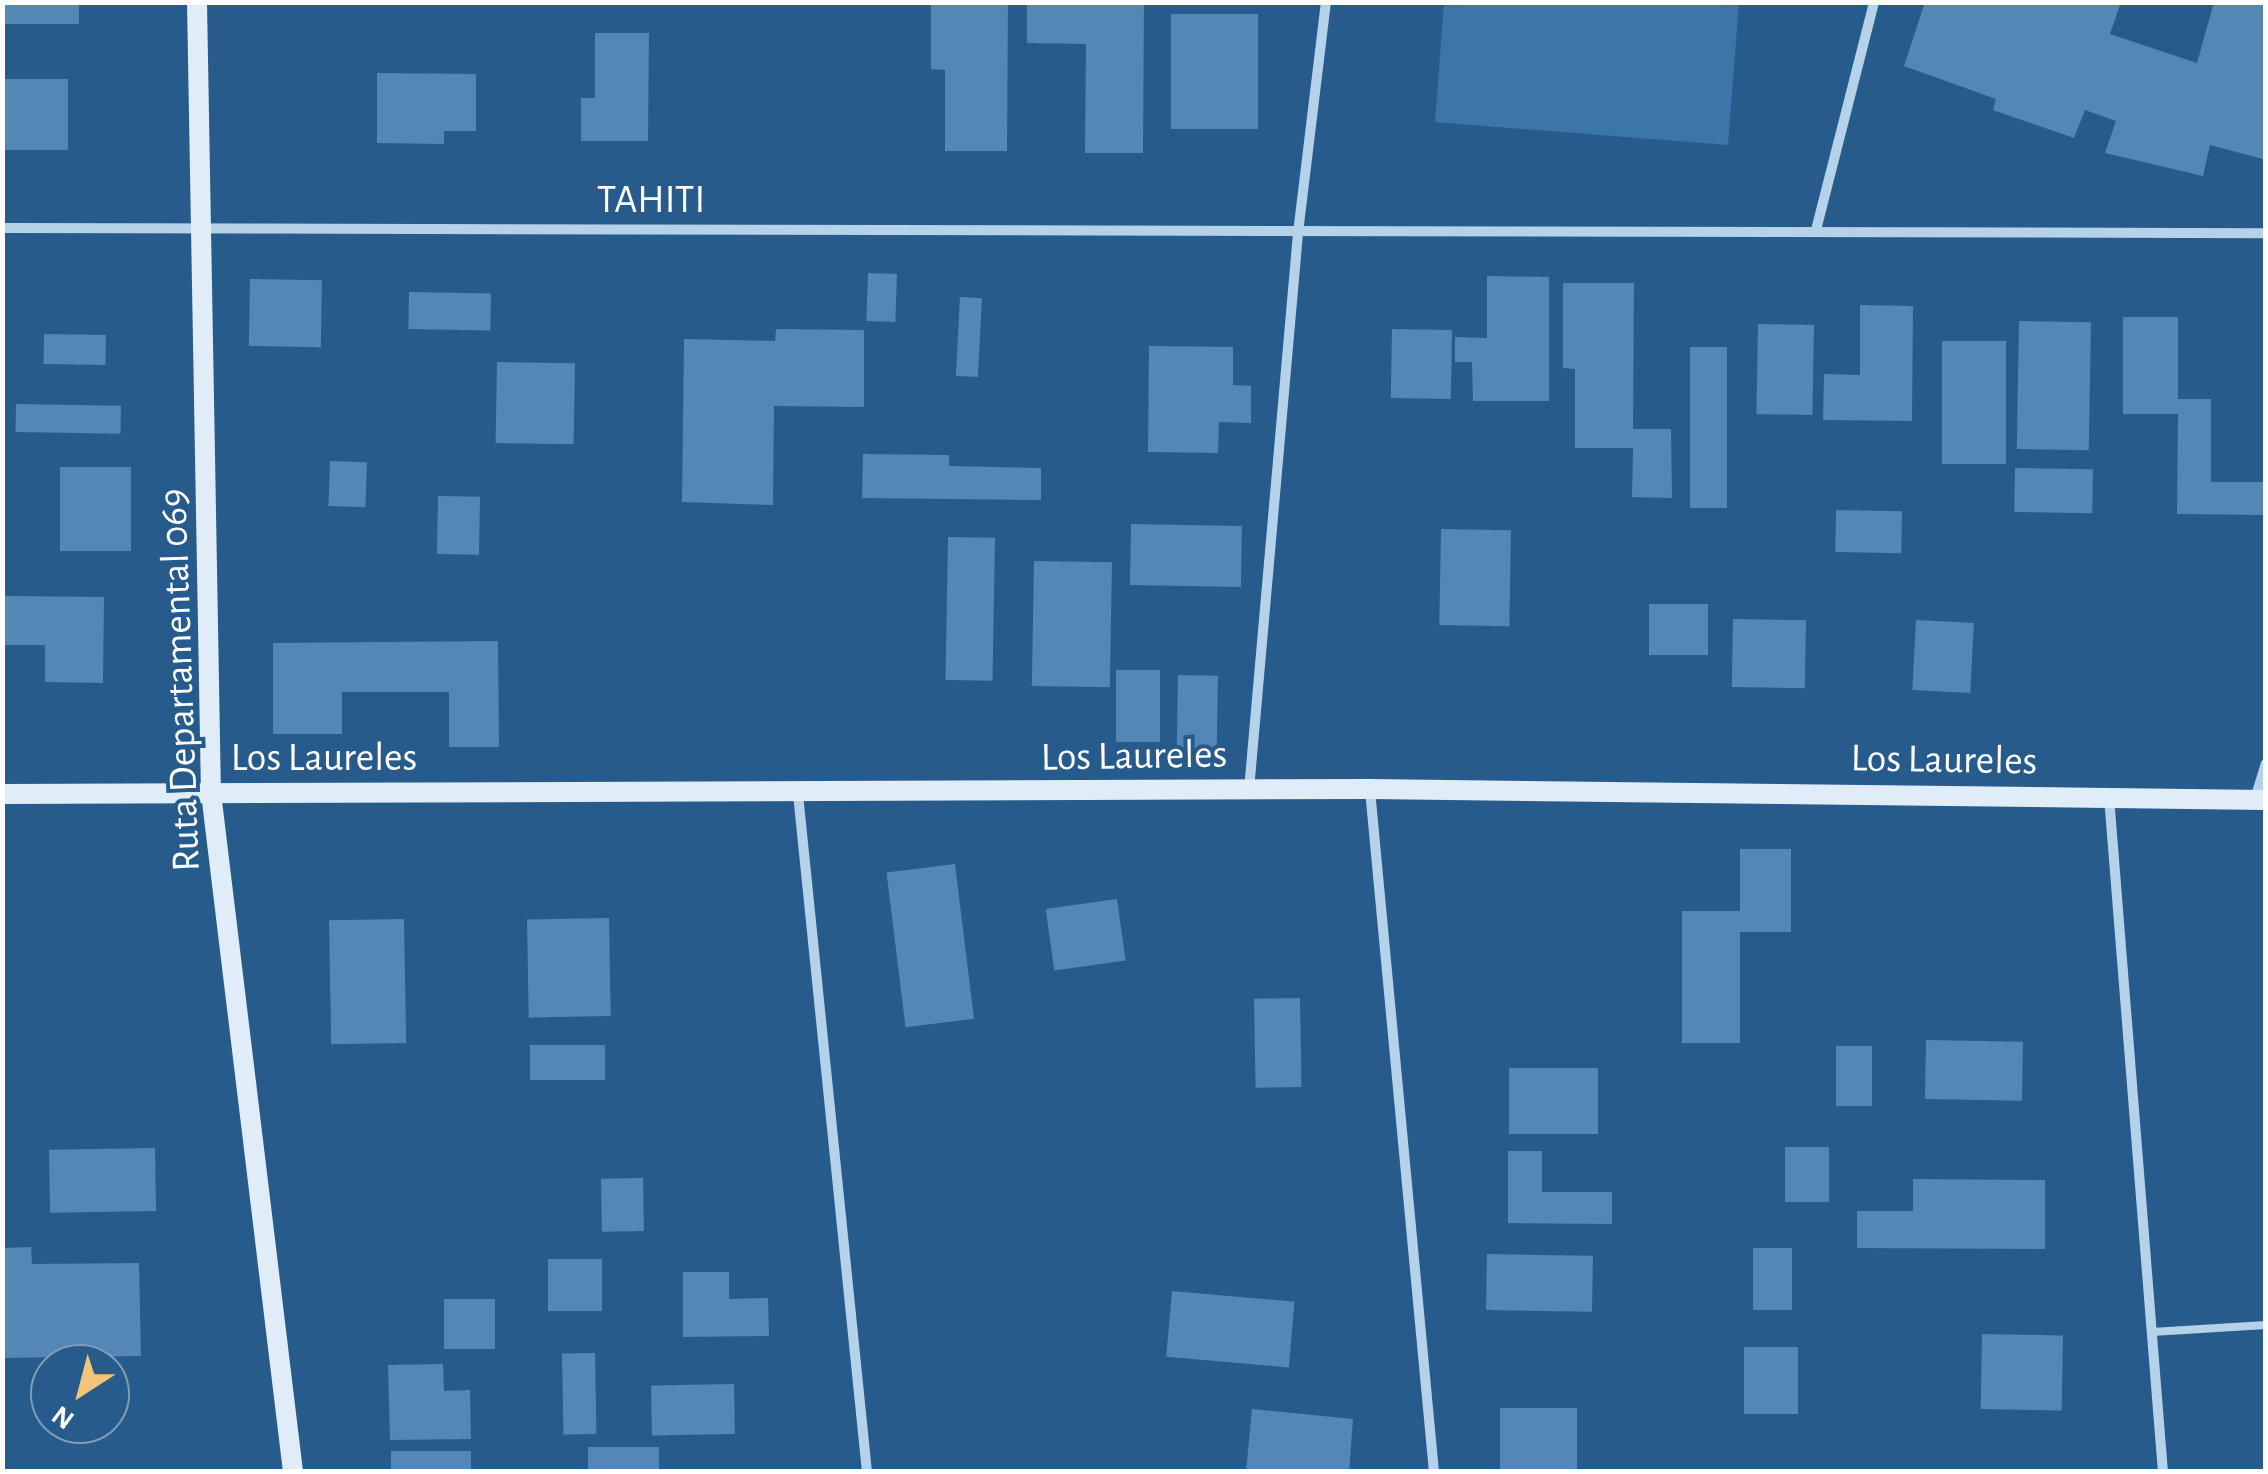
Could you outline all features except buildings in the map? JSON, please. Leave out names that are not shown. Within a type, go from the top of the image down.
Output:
[{"type":"street","name":"Ruta Departamental 069","points":[[197,2],[211,793],[293,1472]]},
{"type":"street","points":[[1248,790],[1298,232],[1326,2]]},
{"type":"street","points":[[1816,230],[1874,2]]},
{"type":"street","name":"TAHITI","points":[[2,228],[2266,233]]},
{"type":"street","points":[[2260,800],[2266,764]]},
{"type":"street","points":[[1370,789],[1434,1472]]},
{"type":"street","name":"Los Laureles","points":[[2,794],[1370,789],[2260,800]]},
{"type":"street","points":[[798,794],[867,1472]]},
{"type":"street","points":[[2110,797],[2163,1472]]},
{"type":"lane","points":[[2152,1332],[2266,1325]]},
{"type":"shaded area","points":[[1444,3],[1739,3],[1728,145],[1435,122]]}]
